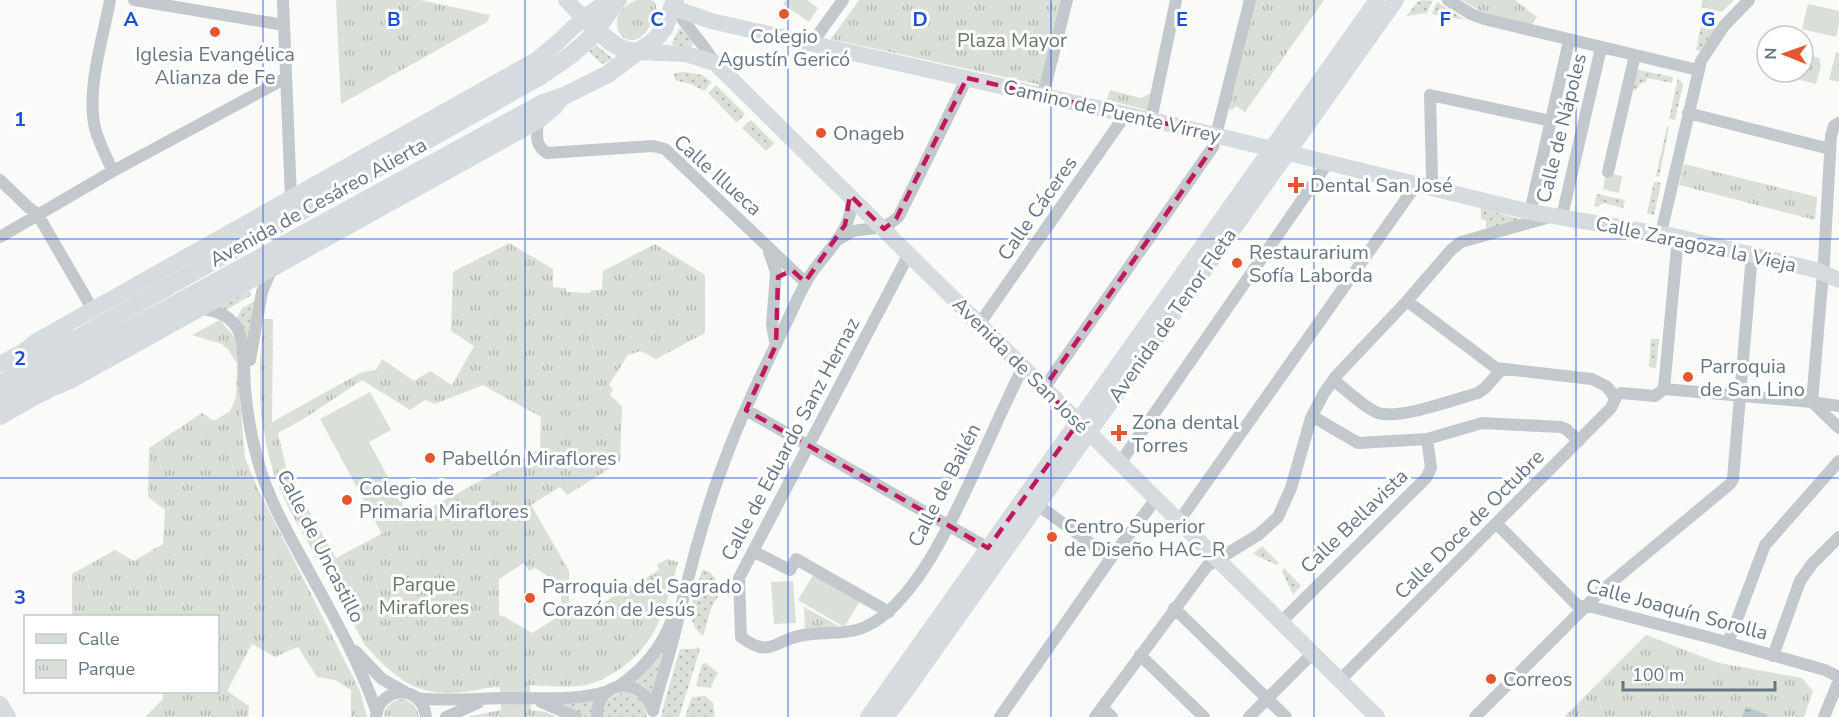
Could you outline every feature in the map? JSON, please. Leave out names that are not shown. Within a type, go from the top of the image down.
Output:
[{"type":"main road","name":"Avenida de San José","points":[[566,0],[616,47],[627,51],[686,54],[716,63],[980,323],[1083,429],[1377,717]]},
{"type":"main road","name":"Avenida de Cesáreo Alierta","points":[[0,364],[26,350],[35,342],[536,60],[583,18],[609,0]]},
{"type":"main road","name":"Avenida de Cesáreo Alierta","points":[[0,384],[539,77],[571,56],[597,30],[618,0]]},
{"type":"main road","name":"Avenida de Tenor Fleta","points":[[885,713],[912,683],[1038,506],[1083,429],[1271,150],[1377,0]]},
{"type":"main road","name":"Avenida de Tenor Fleta","points":[[885,713],[988,548],[1083,429],[1288,153],[1396,0]]},
{"type":"main road","name":"Avenida de Cesáreo Alierta","points":[[0,400],[543,103],[564,96],[608,74],[657,38],[667,22],[672,2]]},
{"type":"main road","name":"Camino de Puente Virrey","points":[[672,2],[711,21],[1126,114],[1555,217]]},
{"type":"main road","name":"Avenida de Cesáreo Alierta","points":[[0,417],[44,392],[70,381],[519,132],[538,121],[564,96]]},
{"type":"main road","name":"Calle Zaragoza la Vieja","points":[[1555,217],[1660,233],[1822,272],[1839,280]]},
{"type":"main road","points":[[26,350],[69,334],[107,316],[123,312]]},
{"type":"main road","points":[[44,392],[58,379],[121,334]]},
{"type":"main road","points":[[0,705],[7,717]]},
{"type":"street","points":[[110,0],[93,101],[95,129],[114,171]]},
{"type":"street","points":[[134,0],[284,25]]},
{"type":"street","points":[[283,0],[291,198]]},
{"type":"street","points":[[812,43],[843,0]]},
{"type":"street","points":[[1043,95],[1067,0]]},
{"type":"street","points":[[1151,120],[1176,0]]},
{"type":"street","points":[[1044,388],[1213,146],[1250,0]]},
{"type":"street","points":[[1448,0],[1484,19],[1698,70]]},
{"type":"street","points":[[1660,233],[1701,61],[1716,36],[1749,0]]},
{"type":"street","name":"Avenida de San José","points":[[672,2],[716,63]]},
{"type":"street","points":[[1530,212],[1569,40]]},
{"type":"street","name":"Calle de Nápoles","points":[[1555,217],[1563,212],[1601,48]]},
{"type":"street","points":[[1608,172],[1635,55]]},
{"type":"street","points":[[0,237],[114,171],[286,78]]},
{"type":"street","points":[[836,240],[851,232],[883,227],[894,221],[903,210],[967,78]]},
{"type":"street","points":[[1179,521],[1432,177],[1430,95],[1551,121]]},
{"type":"street","points":[[1688,113],[1830,149]]},
{"type":"street","name":"Calle Cáceres","points":[[980,323],[1126,114]]},
{"type":"street","points":[[537,140],[538,121]]},
{"type":"street","points":[[1812,402],[1830,149],[1832,130],[1838,123]]},
{"type":"street","name":"Calle Illueca","points":[[519,132],[537,140],[544,151],[551,153],[662,147],[806,283]]},
{"type":"street","points":[[1120,463],[1327,164]]},
{"type":"street","points":[[0,180],[38,215],[93,310]]},
{"type":"street","points":[[653,714],[682,597],[716,484],[746,410],[806,283],[849,217],[852,207],[850,195]]},
{"type":"street","points":[[1112,717],[1098,712],[1207,566],[1258,535],[1278,517],[1289,493],[1312,416],[1334,380],[1458,244],[1555,217]]},
{"type":"street","points":[[1664,389],[1678,237]]},
{"type":"street","points":[[766,245],[775,264],[776,282],[772,326],[776,345]]},
{"type":"street","name":"Calle de Eduardo Sanz Hernaz","points":[[750,645],[740,635],[739,580],[909,254]]},
{"type":"street","points":[[1475,717],[1601,591],[1730,484],[1733,479],[1752,254]]},
{"type":"street","name":"Calle de Uncastillo","points":[[246,399],[251,350],[261,299],[272,268]]},
{"type":"street","points":[[776,282],[782,273],[792,270]]},
{"type":"street","points":[[1407,301],[1501,370],[1594,380],[1618,396],[1655,396],[1664,389],[1839,406]]},
{"type":"street","name":"Calle de Uncastillo","points":[[201,309],[225,315],[237,326],[244,350],[246,399],[253,443],[265,485],[279,517],[346,640],[368,690],[376,715]]},
{"type":"street","name":"Calle de Bailén","points":[[750,645],[767,648],[798,636],[859,629],[889,612],[925,566],[949,525],[1023,367]]},
{"type":"street","points":[[1334,380],[1373,410],[1390,414],[1429,407],[1478,393],[1501,370]]},
{"type":"street","name":"Calle Doce de Octubre","points":[[1340,680],[1579,441],[1611,408],[1618,396]]},
{"type":"street","points":[[1812,402],[1839,428]]},
{"type":"street","points":[[746,410],[988,548]]},
{"type":"street","points":[[1312,416],[1356,443],[1427,439],[1484,423],[1561,427],[1579,441]]},
{"type":"street","name":"Calle Bellavista","points":[[1281,622],[1430,474],[1427,439]]},
{"type":"street","points":[[1728,643],[1765,545],[1839,461]]},
{"type":"street","points":[[1000,717],[1111,558],[1156,499]]},
{"type":"street","points":[[1038,506],[1111,558]]},
{"type":"street","name":"Calle Joaquín Sorolla","points":[[1497,524],[1575,604],[1825,670],[1839,678]]},
{"type":"street","points":[[1773,656],[1800,581],[1812,564],[1839,537]]},
{"type":"street","points":[[753,551],[790,570],[795,559],[889,612]]},
{"type":"street","points":[[597,717],[598,705],[602,697],[641,669],[655,653],[668,632],[682,597]]},
{"type":"street","points":[[1174,608],[1286,717]]},
{"type":"street","name":"Calle de Uncastillo","points":[[346,640],[373,671],[417,698]]},
{"type":"street","points":[[1249,717],[1312,654]]},
{"type":"street","points":[[1140,655],[1204,717]]},
{"type":"street","points":[[1824,717],[1839,678]]},
{"type":"street","points":[[417,698],[446,701],[574,698],[628,686],[637,688],[645,694],[653,714]]},
{"type":"street","points":[[376,715],[378,707],[386,697],[405,692]]},
{"type":"street","points":[[417,698],[424,708],[426,717]]},
{"type":"street","points":[[534,699],[576,717]]},
{"type":"street","points":[[446,717],[487,700]]},
{"type":"highlighted area","points":[[967,78],[1216,135],[1209,153],[1044,388],[1078,423],[988,548],[746,410],[776,345],[778,277],[792,270],[805,282],[845,225],[850,195],[884,229],[896,219]]},
{"type":"green space","points":[[336,0],[420,0],[490,15],[487,22],[341,104]]},
{"type":"green space","points":[[637,0],[655,2],[656,13],[643,35],[634,40],[626,39],[620,34],[617,26],[618,17],[624,8]]},
{"type":"green space","points":[[786,0],[807,0],[818,8],[809,22],[783,4]]},
{"type":"green space","name":"Plaza Mayor","points":[[859,0],[1061,0],[1041,85],[831,39]]},
{"type":"green space","points":[[1253,0],[1324,0],[1245,112],[1236,106],[1232,110],[1227,108]]},
{"type":"green space","points":[[1461,0],[1515,0],[1537,17],[1531,25],[1484,13]]},
{"type":"green space","points":[[1702,0],[1734,0],[1722,12],[1701,7]]},
{"type":"green space","points":[[1432,1],[1427,13],[1407,16],[1417,2]]},
{"type":"green space","points":[[1437,2],[1465,20],[1432,14]]},
{"type":"green space","points":[[1808,4],[1839,11],[1836,37],[1815,32],[1815,24],[1803,24]]},
{"type":"green space","points":[[1702,21],[1718,25],[1700,51],[1696,50]]},
{"type":"green space","points":[[681,28],[693,42],[691,48],[672,43]]},
{"type":"green space","points":[[596,45],[613,59],[602,64],[589,52]]},
{"type":"green space","points":[[1836,52],[1839,53],[1839,82],[1829,80]]},
{"type":"green space","points":[[1815,57],[1819,58],[1821,67],[1816,84]]},
{"type":"green space","points":[[1635,69],[1673,77],[1672,83],[1647,78],[1646,82],[1641,83],[1636,90],[1631,89]]},
{"type":"green space","points":[[686,72],[702,75],[712,82],[704,91],[675,80],[674,73]]},
{"type":"green space","points":[[1678,78],[1683,84],[1675,120],[1669,119]]},
{"type":"green space","points":[[716,85],[745,114],[737,123],[708,93]]},
{"type":"green space","points":[[1110,90],[1141,98],[1151,93],[1147,110],[1107,100]]},
{"type":"green space","points":[[751,120],[774,143],[766,151],[742,128]]},
{"type":"green space","points":[[1667,127],[1669,127],[1659,177],[1656,176]]},
{"type":"green space","points":[[1684,164],[1817,197],[1815,220],[1679,185]]},
{"type":"green space","points":[[1606,173],[1622,176],[1619,193],[1603,189]]},
{"type":"green space","points":[[1654,182],[1661,183],[1654,215],[1647,213]]},
{"type":"green space","points":[[1597,194],[1625,200],[1623,208],[1604,203],[1597,207],[1594,206]]},
{"type":"green space","points":[[1481,208],[1519,219],[1519,221],[1486,231],[1486,221],[1481,219]]},
{"type":"green space","name":"Parque Miraflores","points":[[509,243],[553,269],[553,287],[566,288],[566,292],[590,293],[591,290],[602,290],[603,271],[655,244],[705,275],[705,333],[656,359],[641,351],[628,355],[609,385],[613,389],[610,395],[622,406],[620,462],[567,495],[560,487],[531,505],[569,571],[569,609],[575,619],[659,570],[657,564],[668,559],[678,562],[658,624],[641,651],[629,662],[605,678],[586,685],[565,687],[530,685],[531,710],[546,712],[557,717],[467,717],[501,710],[500,687],[463,692],[432,692],[407,683],[386,667],[365,645],[288,507],[268,453],[260,395],[260,360],[264,319],[273,319],[272,422],[362,372],[376,370],[382,359],[414,381],[430,371],[452,385],[474,346],[451,331],[453,272]],"holes":[[[362,380],[410,410],[425,400],[435,404],[483,385],[541,417],[540,449],[336,558],[286,467],[278,433],[302,420]],[[524,563],[529,571],[535,568],[561,584],[561,615],[532,633],[499,615],[499,579]]]},
{"type":"green space","points":[[248,289],[252,295],[226,310],[218,306]]},
{"type":"green space","points":[[255,301],[248,350],[236,320],[242,308]]},
{"type":"green space","name":"Parque Miraflores","points":[[220,320],[241,345],[240,401],[245,458],[259,491],[360,691],[367,717],[351,717],[351,690],[335,680],[317,677],[298,647],[275,657],[252,644],[227,691],[249,706],[248,717],[145,717],[163,699],[163,693],[219,693],[219,615],[72,615],[72,574],[115,550],[134,561],[163,544],[165,510],[148,497],[149,448],[202,413],[214,421],[230,411],[236,397],[237,364],[228,349],[222,344],[192,335]]},
{"type":"green space","points":[[1651,339],[1659,339],[1656,368],[1649,367]]},
{"type":"green space","points":[[370,392],[391,430],[369,442],[410,518],[382,534],[320,419]]},
{"type":"green space","points":[[1262,546],[1279,563],[1277,565],[1253,554]]},
{"type":"green space","points":[[1284,568],[1301,586],[1293,595],[1282,571]]},
{"type":"green space","points":[[702,570],[710,572],[723,588],[712,606],[703,636],[696,629],[691,613]]},
{"type":"green space","points":[[813,575],[860,601],[844,627],[798,600]]},
{"type":"green space","points":[[793,581],[796,623],[774,624],[771,582]]},
{"type":"green space","points":[[804,607],[840,627],[805,630]]},
{"type":"green space","points":[[1646,635],[1719,663],[1802,678],[1813,691],[1804,717],[1564,717]]},
{"type":"green space","points":[[667,642],[651,695],[644,686],[633,681]]},
{"type":"green space","points":[[697,647],[700,649],[679,717],[661,717],[680,649]]},
{"type":"green space","points":[[706,663],[718,673],[710,688],[696,686],[702,664]]},
{"type":"green space","points":[[1677,682],[1697,689],[1692,703],[1672,696]]},
{"type":"green space","points":[[628,692],[642,701],[647,717],[602,717],[609,699],[617,694]]},
{"type":"green space","points":[[705,696],[713,703],[715,717],[685,717],[692,697]]},
{"type":"green space","points":[[400,699],[413,704],[419,717],[384,717],[389,705]]},
{"type":"green space","points":[[595,699],[592,717],[584,717],[555,703]]},
{"type":"water","points":[[1746,707],[1768,715],[1767,717],[1742,717]]},
{"type":"place","name":"Colegio Agustín Gericó","points":[[784,14]]},
{"type":"place","name":"Iglesia Evangélica Alianza de Fe","points":[[215,32]]},
{"type":"place","name":"Onageb","points":[[821,133]]},
{"type":"place","name":"Dental San José","points":[[1296,185]]},
{"type":"place","name":"Restaurarium Sofía Laborda","points":[[1237,263]]},
{"type":"place","name":"Parroquia de San Lino","points":[[1688,377]]},
{"type":"place","name":"Zona dental Torres","points":[[1119,433]]},
{"type":"place","name":"Pabellón Miraflores","points":[[430,458]]},
{"type":"place","name":"Colegio de Primaria Miraflores","points":[[347,500]]},
{"type":"place","name":"Centro Superior de Diseño HAC_R","points":[[1052,537]]},
{"type":"place","name":"Parroquia del Sagrado Corazón de Jesús","points":[[530,598]]},
{"type":"place","name":"Correos","points":[[1491,679]]}]
